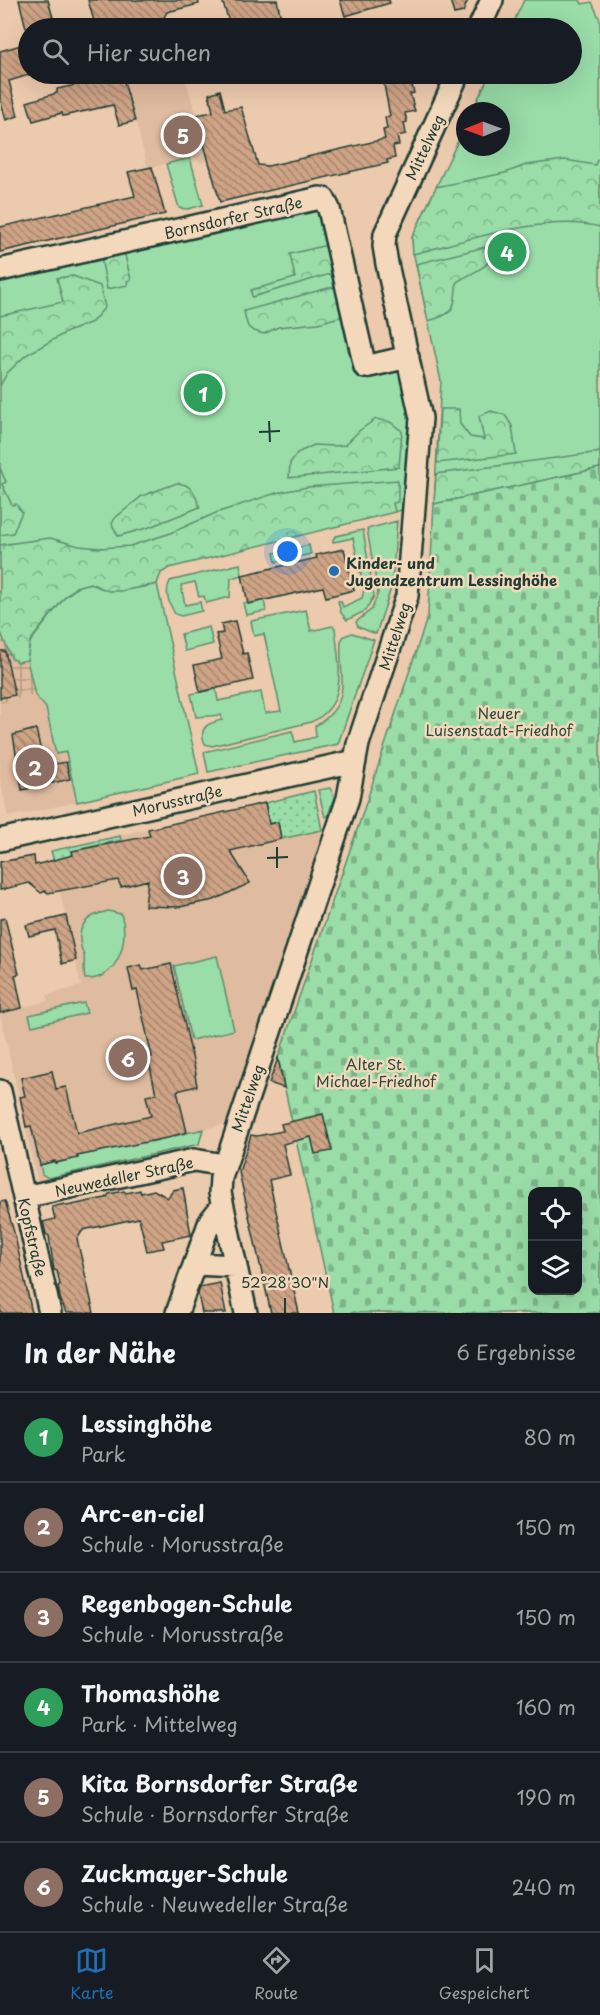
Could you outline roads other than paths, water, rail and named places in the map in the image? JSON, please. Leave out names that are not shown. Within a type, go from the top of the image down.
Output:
[{"type":"street","points":[[484,18],[492,0]]},
{"type":"street","name":"Mittelweg","points":[[177,1313],[210,1221],[221,1200],[224,1165],[348,798],[358,744],[407,596],[421,418],[387,264],[385,234],[453,84]]},
{"type":"street","name":"Bornsdorfer Straße","points":[[0,270],[320,198],[327,203],[329,209],[365,367],[408,357]]},
{"type":"street","name":"Morusstraße","points":[[0,840],[355,761]]},
{"type":"street","name":"Kopfstraße","points":[[0,1091],[50,1313]]},
{"type":"street","name":"Neuwedeller Straße","points":[[24,1197],[194,1160],[224,1165]]},
{"type":"street","points":[[221,1200],[246,1313]]},
{"type":"street","points":[[195,1264],[236,1266]]},
{"type":"place","name":"Kita Bornsdorfer Straße","points":[[183,135]]},
{"type":"place","name":"Thomashöhe","points":[[507,252]]},
{"type":"place","name":"Lessinghöhe","points":[[203,393]]},
{"type":"place","name":"Kinder- und Jugendzentrum Lessinghöhe","points":[[334,571]]},
{"type":"place","name":"Arc-en-ciel","points":[[35,767]]},
{"type":"place","name":"Regenbogen-Schule","points":[[183,876]]},
{"type":"place","name":"Zuckmayer-Schule","points":[[128,1058]]},
{"type":"park label","name":"Neuer Luisenstadt-Friedhof","points":[[499,720]]},
{"type":"park label","name":"Alter St. Michael-Friedhof","points":[[376,1072]]}]
